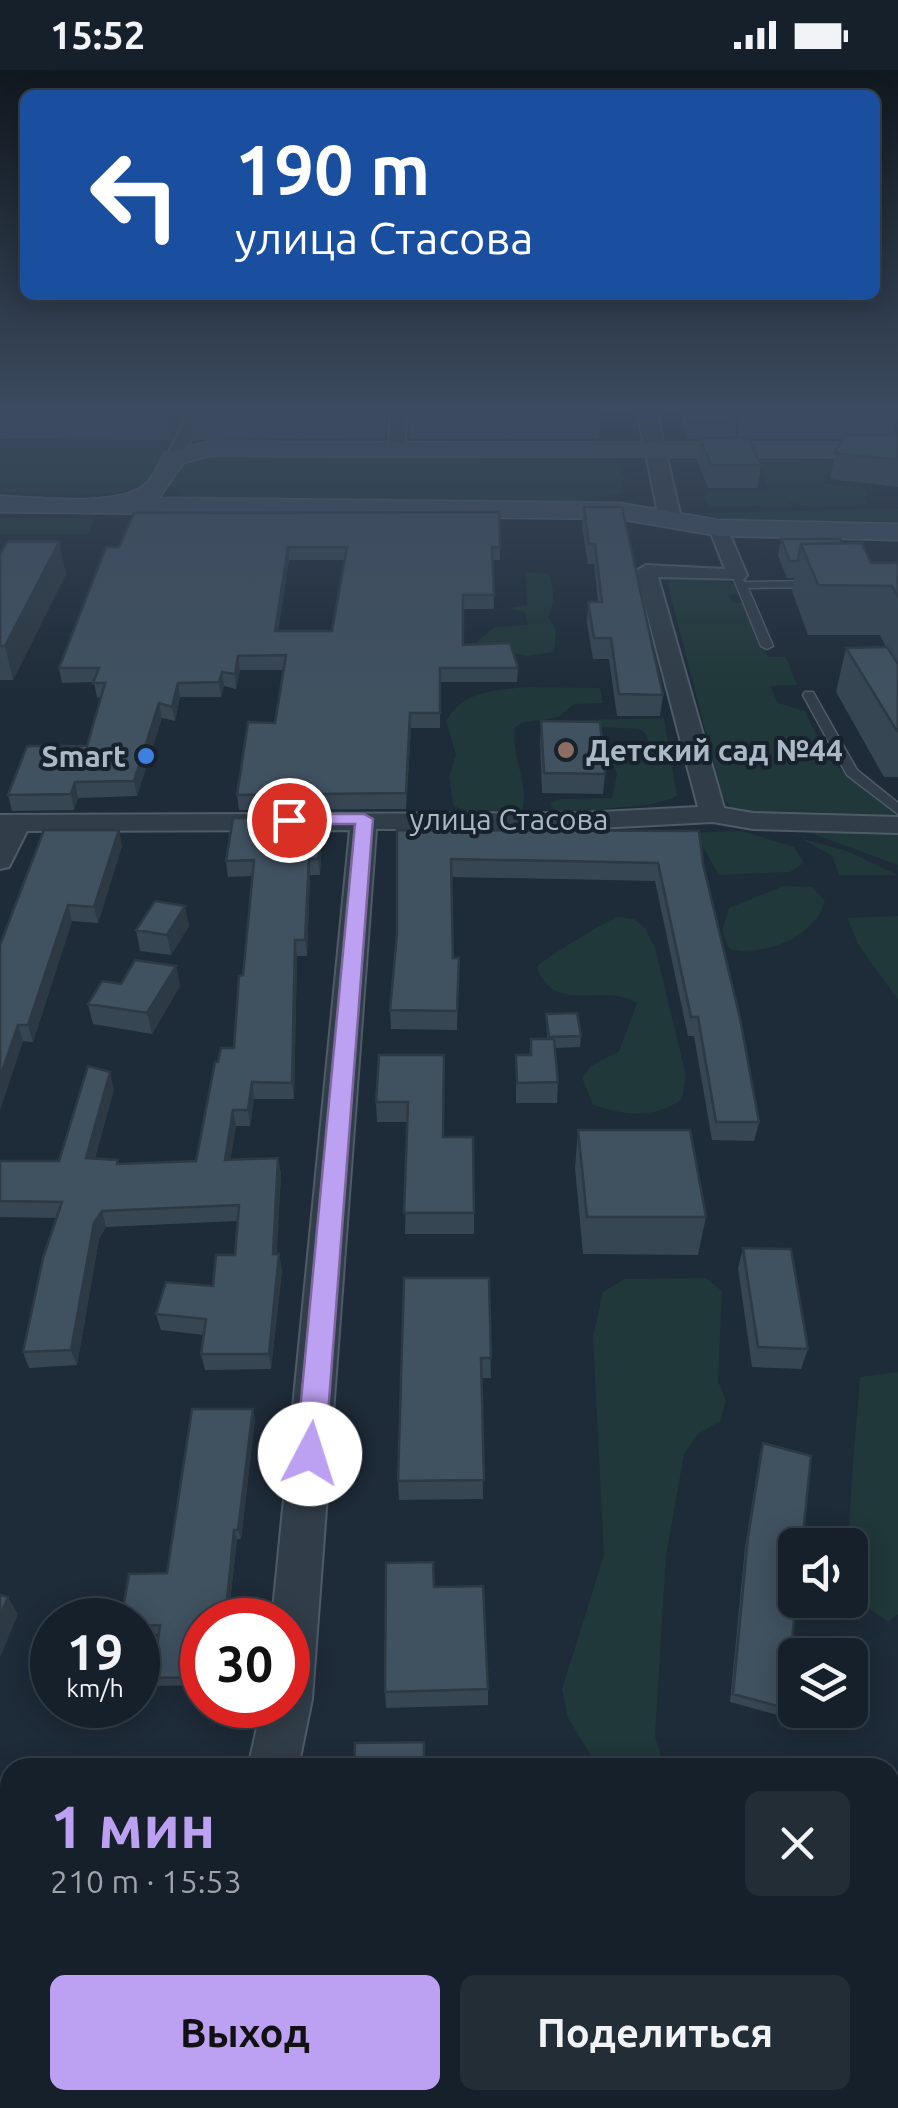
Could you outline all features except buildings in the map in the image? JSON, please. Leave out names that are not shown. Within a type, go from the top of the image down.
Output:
[{"type":"main road","points":[[208,505],[620,511],[718,528],[898,532]]},
{"type":"street","points":[[668,505],[670,518]]},
{"type":"street","points":[[713,814],[646,571],[739,580],[718,528]]},
{"type":"street","name":"улица Стасова","points":[[8,823],[580,821],[713,814],[753,820],[898,825]]},
{"type":"street","points":[[296,1598],[364,819]]},
{"type":"street","points":[[0,861],[8,823]]},
{"type":"street","points":[[275,1758],[281,1728]]},
{"type":"lane","points":[[767,646],[739,580],[840,584]]},
{"type":"lane","points":[[809,695],[852,772],[898,810]]},
{"type":"green space","points":[[707,505],[795,506],[708,507]]},
{"type":"green space","points":[[898,509],[898,528],[733,523],[702,513]]},
{"type":"green space","points":[[0,518],[95,518],[88,534],[0,534]]},
{"type":"green space","points":[[525,573],[549,574],[552,585],[548,617],[556,630],[554,652],[527,656],[472,646],[495,627],[528,625],[525,612],[508,608],[527,605]]},
{"type":"green space","points":[[670,578],[730,582],[739,589],[740,594],[729,595],[733,602],[744,603],[768,657],[786,657],[797,685],[770,686],[778,703],[805,711],[827,758],[898,817],[766,816],[732,810],[722,796],[668,585]]},
{"type":"green space","points":[[526,687],[600,688],[603,703],[574,704],[559,717],[521,723],[515,728],[524,795],[520,816],[470,815],[453,805],[449,776],[456,755],[446,721],[471,698]]},
{"type":"green space","points":[[664,718],[677,796],[652,804],[583,812],[554,810],[550,803],[560,799],[612,798],[617,774],[607,750],[650,751],[646,734],[639,729],[583,726],[582,720]]},
{"type":"green space","points":[[797,828],[898,831],[898,865]]},
{"type":"green space","points":[[742,831],[794,847],[804,863],[790,872],[719,875],[701,844],[625,844],[655,834]]},
{"type":"green space","points":[[800,838],[847,851],[898,875],[839,875],[832,856]]},
{"type":"green space","points":[[784,886],[812,887],[825,901],[811,925],[772,947],[729,949],[722,931],[729,908]]},
{"type":"green space","points":[[898,916],[898,1000],[859,946],[847,918]]},
{"type":"green space","points":[[617,917],[634,919],[645,928],[655,948],[686,1075],[682,1099],[650,1113],[628,1113],[593,1105],[582,1078],[591,1066],[619,1051],[637,1003],[624,997],[581,996],[555,990],[537,967]]},
{"type":"green space","points":[[706,1278],[722,1291],[718,1381],[726,1401],[720,1421],[698,1434],[684,1454],[666,1556],[655,1736],[661,1758],[592,1758],[568,1718],[562,1689],[604,1555],[593,1336],[603,1292],[624,1279]]},
{"type":"green space","points":[[898,1372],[898,1614],[888,1622],[868,1607],[868,1528],[849,1528],[860,1377]]},
{"type":"place","name":"Детский сад №44","points":[[566,750]]},
{"type":"place","name":"Smart","points":[[146,756]]},
{"type":"route","points":[[289,820],[364,819],[310,1454]]}]
